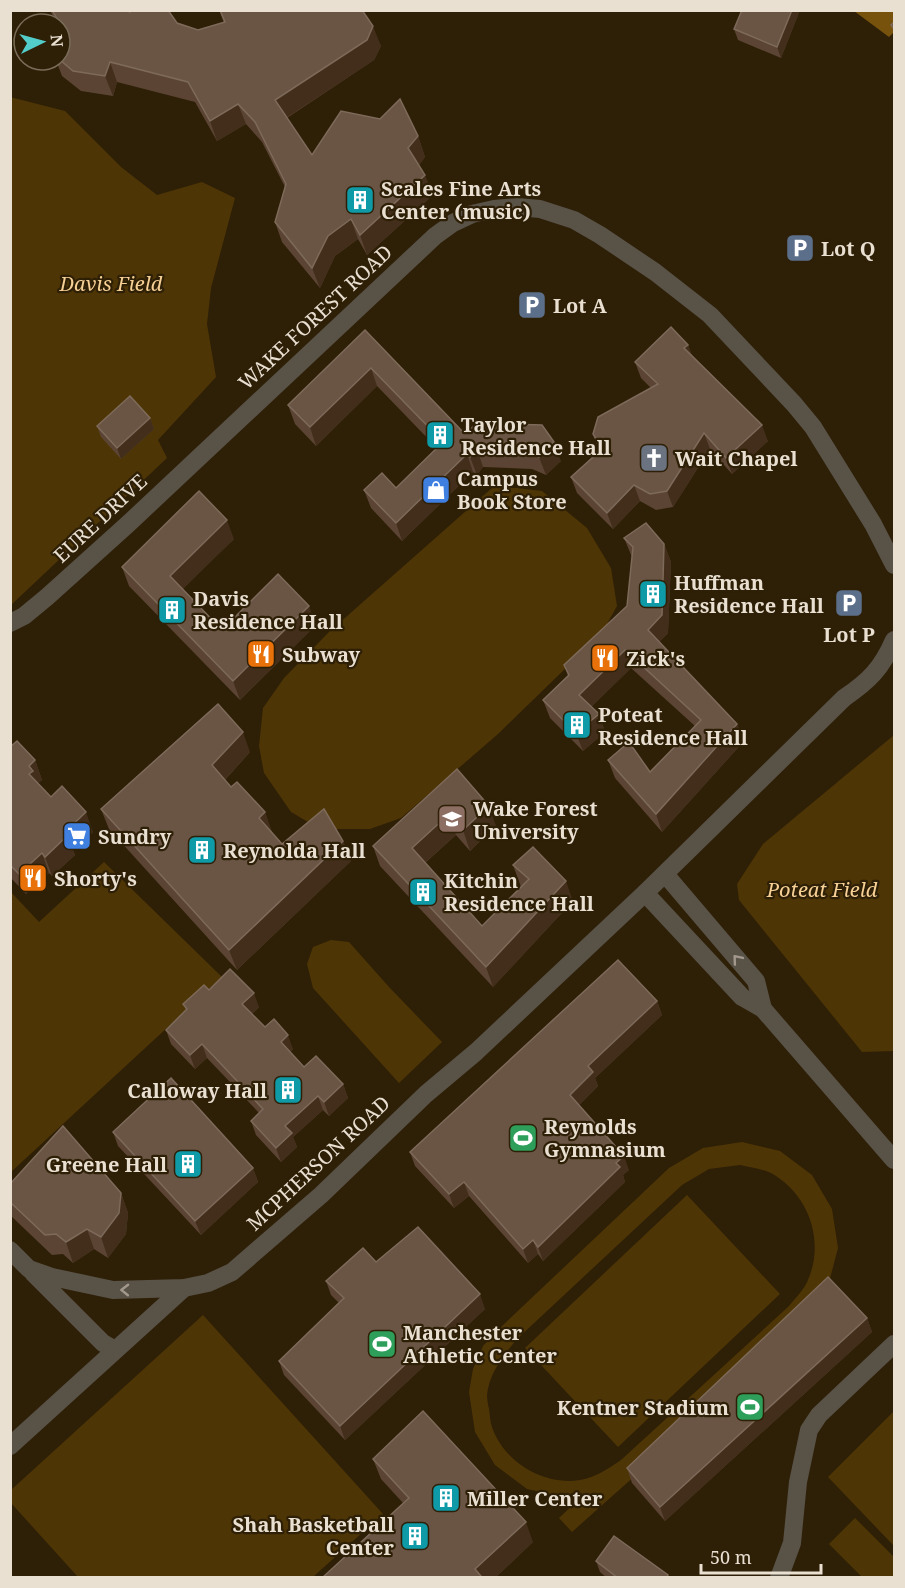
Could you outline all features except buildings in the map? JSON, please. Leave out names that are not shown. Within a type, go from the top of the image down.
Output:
[{"type":"street","name":"WAKE FOREST ROAD","points":[[216,441],[435,236],[453,223],[472,214],[506,208],[540,209],[574,220],[600,235],[655,272],[710,315],[813,427],[873,524],[894,565]]},
{"type":"street","name":"EURE DRIVE","points":[[10,623],[24,616],[47,597],[216,441]]},
{"type":"street","points":[[894,640],[885,661],[866,683],[843,698],[645,893],[742,997],[763,1009],[894,1160]]},
{"type":"street","points":[[665,873],[756,981],[763,1009]]},
{"type":"street","name":"MCPHERSON ROAD","points":[[10,1446],[184,1288],[208,1283],[232,1272],[321,1195],[426,1094],[476,1052],[645,893]]},
{"type":"street","points":[[10,1250],[103,1343],[115,1350]]},
{"type":"street","points":[[29,1269],[52,1277],[112,1290],[184,1288]]},
{"type":"street","points":[[779,1578],[792,1543],[798,1482],[809,1430],[819,1415],[894,1344]]},
{"type":"green space","name":"Davis Field","points":[[10,97],[65,111],[121,167],[157,195],[202,182],[235,198],[211,288],[207,324],[216,377],[158,440],[167,458],[11,605]]},
{"type":"green space","points":[[492,488],[542,491],[587,528],[611,568],[617,606],[602,633],[498,734],[401,818],[370,829],[331,829],[308,822],[291,812],[264,773],[259,746],[263,708],[284,678],[329,632]]},
{"type":"green space","name":"Poteat Field","points":[[894,735],[894,1051],[862,1052],[739,900],[737,884],[763,844]]},
{"type":"green space","points":[[104,862],[222,977],[11,1172],[11,892],[39,922]]},
{"type":"green space","points":[[331,940],[349,942],[442,1042],[399,1083],[313,988],[307,964],[313,947]]},
{"type":"green space","points":[[742,1142],[780,1151],[812,1175],[832,1209],[838,1248],[828,1286],[637,1474],[572,1532],[559,1518],[578,1500],[527,1489],[495,1465],[475,1432],[469,1392],[473,1369],[483,1346],[503,1325],[669,1168],[703,1148]],"holes":[[[740,1165],[771,1173],[784,1182],[804,1206],[814,1235],[815,1250],[813,1265],[802,1291],[789,1306],[621,1460],[597,1475],[580,1480],[552,1479],[539,1475],[515,1461],[498,1440],[492,1427],[487,1398],[491,1379],[507,1351],[517,1339],[682,1185],[709,1169]]]},
{"type":"green space","points":[[687,1195],[780,1294],[618,1447],[525,1348]]},
{"type":"green space","points":[[203,1315],[383,1514],[313,1577],[78,1577],[11,1503],[11,1490]]},
{"type":"green space","points":[[894,1411],[894,1546],[828,1477]]},
{"type":"green space","points":[[855,1518],[894,1557],[893,1577],[862,1577],[829,1544]]},
{"type":"shaded area","points":[[854,11],[894,11],[894,32],[889,37]]},
{"type":"place","name":"Scales Fine Arts Center (music)","points":[[360,200]]},
{"type":"place","name":"Lot Q","points":[[800,248]]},
{"type":"place","name":"Lot A","points":[[532,305]]},
{"type":"place","name":"Taylor Residence Hall","points":[[440,435]]},
{"type":"place","name":"Wait Chapel","points":[[654,458]]},
{"type":"place","name":"Campus Book Store","points":[[436,490]]},
{"type":"place","name":"Huffman Residence Hall","points":[[653,594]]},
{"type":"place","name":"Lot P","points":[[849,603]]},
{"type":"place","name":"Davis Residence Hall","points":[[172,610]]},
{"type":"place","name":"Subway","points":[[261,654]]},
{"type":"place","name":"Zick's","points":[[605,658]]},
{"type":"place","name":"Poteat Residence Hall","points":[[577,725]]},
{"type":"place","name":"Wake Forest University","points":[[452,819]]},
{"type":"place","name":"Sundry","points":[[77,836]]},
{"type":"place","name":"Reynolda Hall","points":[[202,850]]},
{"type":"place","name":"Shorty's","points":[[33,878]]},
{"type":"place","name":"Kitchin Residence Hall","points":[[423,892]]},
{"type":"place","name":"Calloway Hall","points":[[288,1090]]},
{"type":"place","name":"Reynolds Gymnasium","points":[[523,1138]]},
{"type":"place","name":"Greene Hall","points":[[188,1164]]},
{"type":"place","name":"Manchester Athletic Center","points":[[382,1344]]},
{"type":"place","name":"Kentner Stadium","points":[[750,1407]]},
{"type":"place","name":"Miller Center","points":[[446,1498]]},
{"type":"place","name":"Shah Basketball Center","points":[[415,1536]]}]
